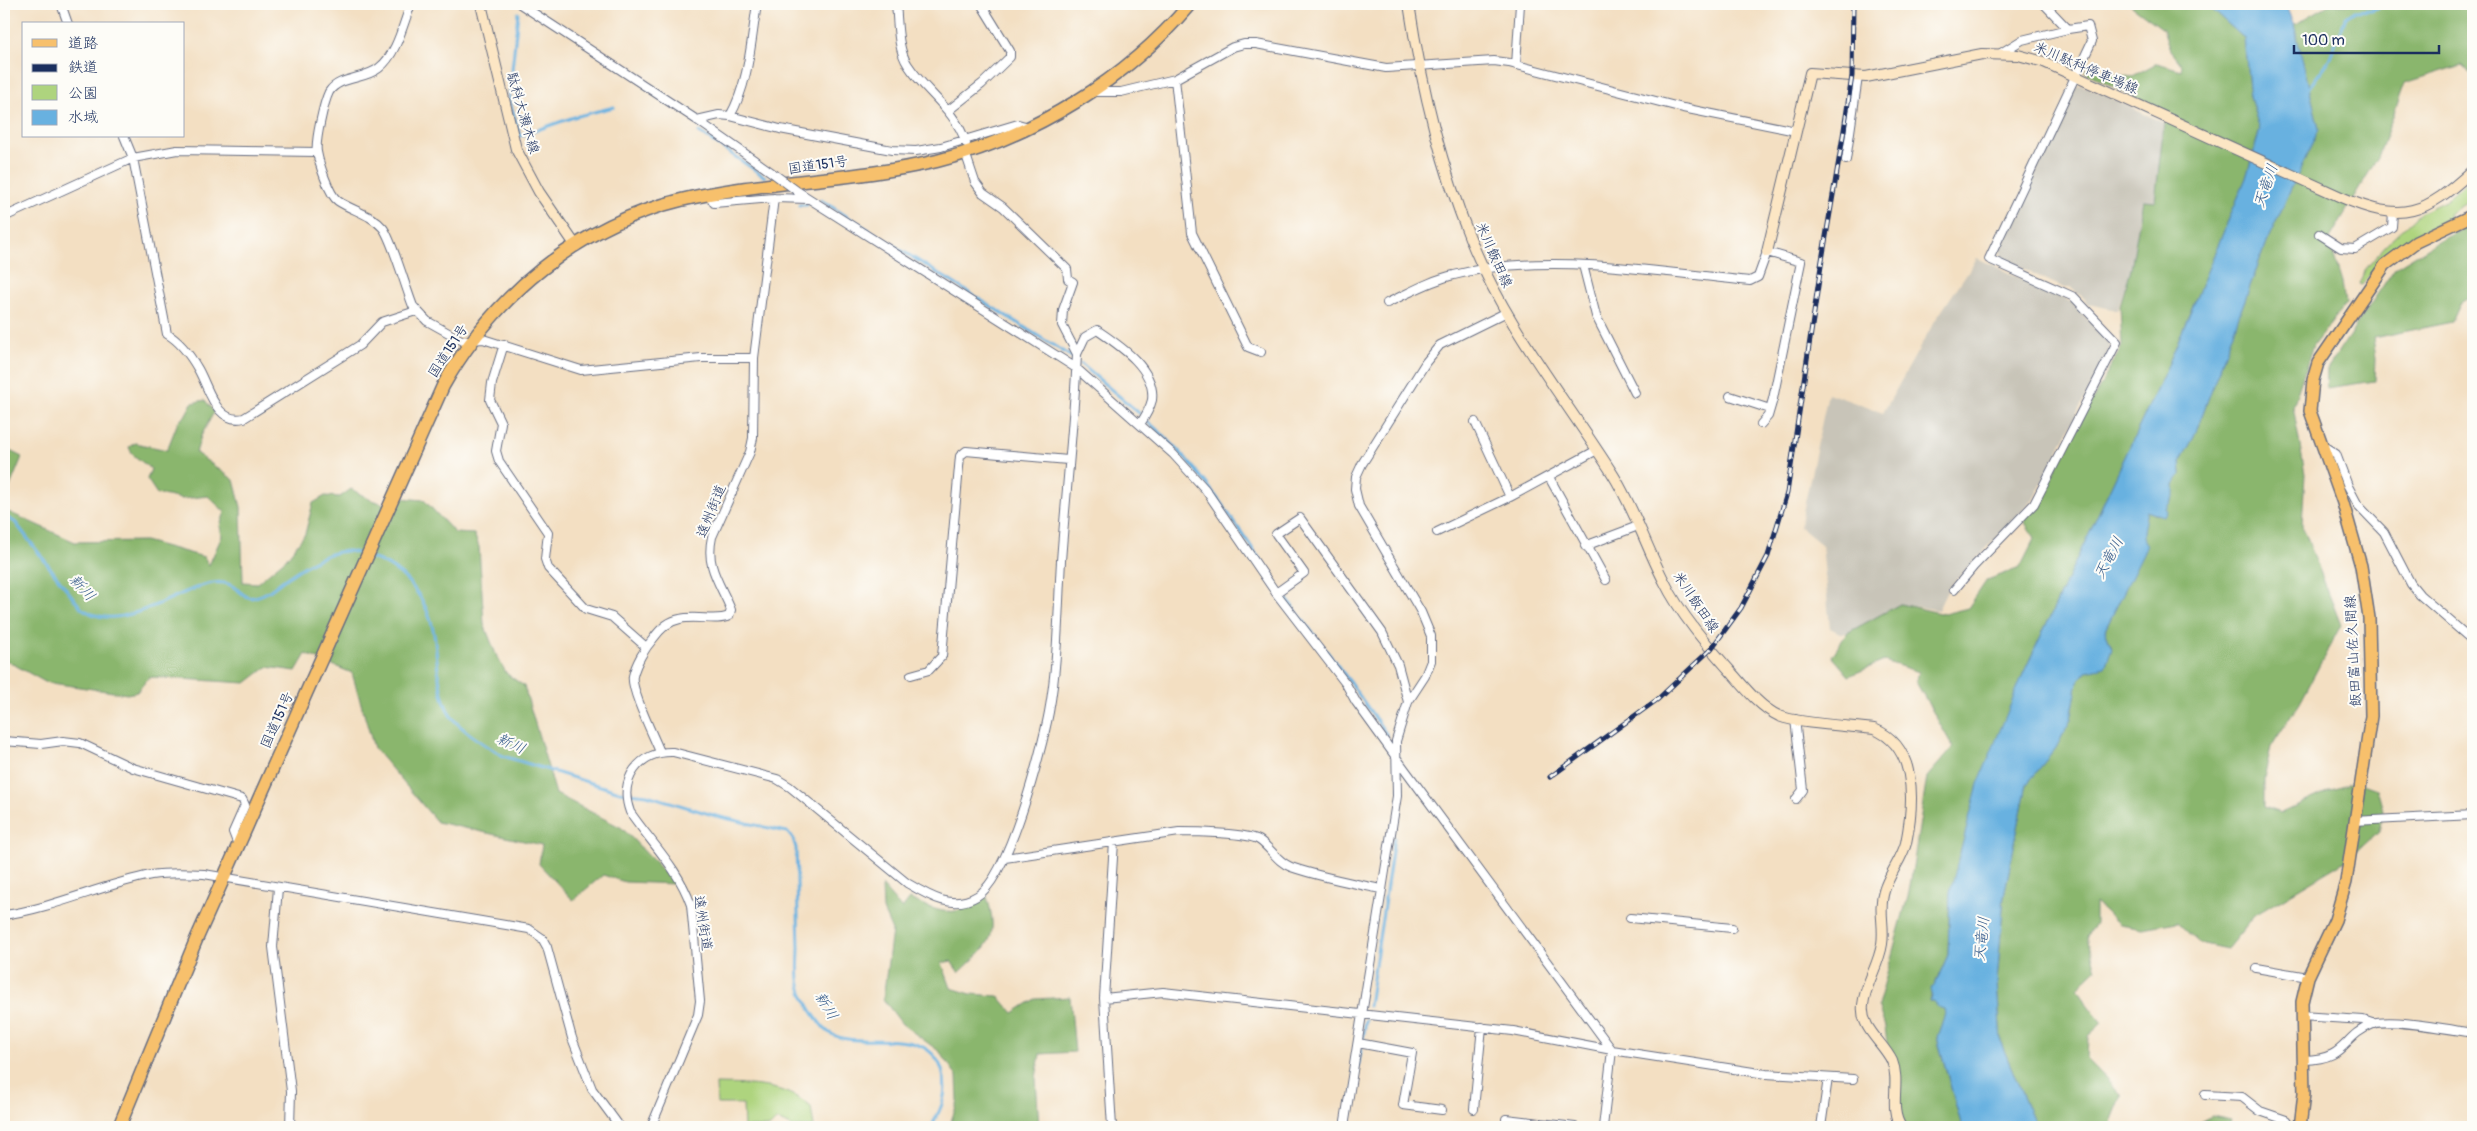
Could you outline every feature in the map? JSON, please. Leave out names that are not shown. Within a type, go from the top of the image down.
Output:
[{"type":"highway","name":"国道151号","points":[[120,1127],[196,940],[225,879],[319,662],[443,386],[471,340],[506,300],[543,268],[600,230],[626,218],[680,201],[709,195],[875,173],[938,160],[966,147],[1030,127],[1090,92],[1132,61],[1190,4]]},
{"type":"main road","name":"駄科大瀬木線","points":[[481,4],[516,149],[539,192],[576,246]]},
{"type":"main road","name":"米川飯田線","points":[[1408,4],[1419,65],[1454,190],[1483,268],[1505,312],[1614,475],[1664,582],[1711,649],[1738,680],[1763,704],[1778,715],[1795,719],[1874,729],[1887,734],[1900,748],[1909,771],[1905,844],[1883,893],[1881,909],[1883,941],[1862,1006],[1865,1022],[1882,1044],[1894,1069],[1895,1115],[1901,1127]]},
{"type":"main road","name":"米川駄科停車場線","points":[[1767,252],[1810,73],[1858,77],[1982,54],[2001,53],[2018,55],[2044,62],[2362,206],[2393,213],[2413,211],[2434,202],[2449,192],[2473,170]]},
{"type":"main road","name":"飯田富山佐久間線","points":[[2302,1124],[2304,1060],[2302,1016],[2308,977],[2335,920],[2346,882],[2371,716],[2369,618],[2361,566],[2343,503],[2310,411],[2313,380],[2318,363],[2386,265],[2398,255],[2436,231],[2473,215]]},
{"type":"street","points":[[61,4],[67,22]]},
{"type":"street","points":[[411,4],[389,57],[379,68],[360,78],[344,80],[330,92],[317,141],[317,152],[331,194],[336,200],[375,220],[385,230],[416,311],[428,321],[463,341],[483,339],[504,344],[581,370],[701,358],[754,358]]},
{"type":"street","points":[[520,4],[697,120],[809,199],[1076,368],[1173,454],[1205,489],[1276,593],[1346,684],[1356,702],[1398,760],[1612,1050],[1604,1127]]},
{"type":"street","points":[[730,116],[748,64],[757,4]]},
{"type":"street","points":[[896,4],[901,44],[907,64],[949,110],[966,147],[976,182],[982,193],[1003,207],[1067,268],[1068,279],[1073,282],[1063,310],[1062,325],[1077,354]]},
{"type":"street","points":[[949,110],[982,84],[1010,57],[1010,51],[981,4]]},
{"type":"street","points":[[1516,65],[1520,4]]},
{"type":"street","points":[[2044,4],[2068,29]]},
{"type":"street","points":[[1954,590],[1974,566],[2034,504],[2117,342],[2074,297],[1989,259],[2092,41],[2088,26],[2022,40],[2012,44],[2001,53]]},
{"type":"street","points":[[1090,92],[1121,92],[1175,79],[1233,47],[1244,44],[1256,44],[1386,68],[1494,61],[1683,108],[1796,131]]},
{"type":"street","points":[[1846,160],[1858,77]]},
{"type":"street","points":[[1175,79],[1192,233],[1248,347],[1262,352]]},
{"type":"street","points":[[697,120],[719,115],[730,116],[780,129],[892,150],[916,151],[966,147]]},
{"type":"street","points":[[125,138],[134,158],[167,334],[178,341],[198,368],[212,398],[224,415],[235,420],[244,418],[360,345],[382,322],[416,311]]},
{"type":"street","points":[[4,217],[134,158],[177,150],[317,152]]},
{"type":"street","points":[[709,195],[714,203],[774,198],[809,199]]},
{"type":"street","name":"遠州街道","points":[[652,1127],[692,1035],[700,1001],[691,905],[680,878],[630,812],[626,800],[631,774],[646,757],[660,752],[634,688],[633,677],[646,647],[661,629],[672,621],[701,616],[717,618],[729,616],[731,610],[722,594],[710,560],[710,548],[712,537],[750,452],[754,358],[774,198]]},
{"type":"street","points":[[2318,234],[2341,248],[2355,249],[2392,227],[2393,213]]},
{"type":"street","points":[[1387,303],[1441,279],[1483,268],[1517,264],[1583,265],[1750,281],[1758,276],[1767,252],[1801,262],[1770,409],[1768,416],[1761,424]]},
{"type":"street","points":[[1583,265],[1596,316],[1635,392]]},
{"type":"street","points":[[1344,1127],[1397,796],[1398,760],[1396,741],[1408,702],[1425,676],[1431,661],[1431,636],[1420,612],[1359,506],[1355,490],[1356,477],[1392,413],[1440,345],[1505,312]]},
{"type":"street","points":[[660,752],[686,754],[777,779],[790,787],[907,884],[945,902],[960,903],[977,896],[989,887],[1005,858],[1017,829],[1049,712],[1077,354],[1085,337],[1097,330],[1129,352],[1150,382],[1152,400],[1140,424]]},
{"type":"street","points":[[504,344],[492,383],[490,400],[501,423],[496,451],[499,461],[548,534],[545,559],[548,568],[586,609],[612,617],[646,647]]},
{"type":"street","points":[[1730,396],[1770,409]]},
{"type":"street","points":[[1476,422],[1510,497]]},
{"type":"street","points":[[2322,444],[2336,454],[2348,486],[2358,505],[2384,532],[2420,595],[2473,641]]},
{"type":"street","points":[[1437,532],[1510,497],[1597,450]]},
{"type":"street","points":[[911,675],[929,670],[942,656],[960,456],[966,451],[1068,460]]},
{"type":"street","points":[[1549,477],[1585,546],[1606,580]]},
{"type":"street","points":[[1276,593],[1304,573],[1276,534],[1300,518],[1382,632],[1398,665],[1408,702]]},
{"type":"street","points":[[1585,546],[1638,526]]},
{"type":"street","points":[[1795,719],[1803,790],[1796,799]]},
{"type":"street","points":[[4,741],[42,744],[63,741],[80,743],[133,768],[242,800],[245,805],[233,832],[238,846]]},
{"type":"street","points":[[2354,821],[2473,816]]},
{"type":"street","points":[[1005,858],[1179,832],[1255,838],[1290,867],[1381,889]]},
{"type":"street","points":[[1112,1127],[1104,998],[1114,842]]},
{"type":"street","points":[[4,915],[28,912],[151,875],[180,872],[204,874],[529,930],[542,938],[572,1038],[592,1089],[620,1127]]},
{"type":"street","points":[[278,888],[273,947],[290,1091],[290,1127]]},
{"type":"street","points":[[1630,918],[1732,928]]},
{"type":"street","points":[[2256,968],[2308,977]]},
{"type":"street","points":[[1104,998],[1163,992],[1482,1027],[1766,1074],[1853,1080]]},
{"type":"street","points":[[2302,1016],[2363,1020],[2375,1024],[2394,1023],[2473,1032]]},
{"type":"street","points":[[2304,1060],[2334,1056],[2355,1035],[2375,1024]]},
{"type":"street","points":[[1474,1109],[1482,1027]]},
{"type":"street","points":[[1358,1043],[1412,1053],[1403,1105],[1442,1110]]},
{"type":"street","points":[[1820,1127],[1828,1078]]},
{"type":"street","points":[[2205,1095],[2242,1097],[2260,1111],[2286,1120],[2291,1127]]},
{"type":"street","points":[[1506,1119],[1575,1127]]},
{"type":"shaded area","points":[[2082,85],[2164,123],[2155,202],[2143,200],[2131,269],[2117,310],[2088,304],[2084,298],[2071,288],[2064,288],[2002,259],[2000,249],[2076,87]]},
{"type":"shaded area","points":[[1977,258],[2073,303],[2111,346],[2033,500],[1949,587],[1938,610],[1900,604],[1847,633],[1840,633],[1830,628],[1822,545],[1800,527],[1828,393],[1883,413],[1933,324]]},
{"type":"green space","points":[[2129,4],[2206,4],[2244,38],[2250,97],[2260,129],[2246,178],[2169,363],[2023,674],[1950,892],[1948,955],[1932,990],[1930,1002],[1934,1002],[1944,1008],[1945,1014],[1937,1038],[1962,1127],[1897,1127],[1885,1027],[1878,1006],[1909,892],[1927,777],[1953,747],[1916,682],[1919,672],[1884,661],[1849,676],[1832,656],[1847,633],[1900,604],[1944,614],[1968,608],[1987,580],[2020,568],[2035,538],[2021,517],[2036,504],[2122,346],[2120,305],[2131,269],[2143,200],[2155,201],[2164,123],[2170,116],[2085,72],[2087,68],[2131,77],[2157,63],[2181,70],[2182,65],[2170,50],[2163,29]]},
{"type":"green space","points":[[2330,4],[2473,4],[2473,75],[2462,65],[2405,83],[2378,157],[2329,240],[2342,282],[2345,304],[2313,346],[2293,406],[2305,474],[2302,525],[2341,625],[2300,702],[2271,747],[2264,778],[2264,807],[2281,813],[2331,790],[2357,782],[2377,789],[2383,810],[2379,831],[2350,858],[2255,915],[2227,949],[2199,943],[2177,922],[2142,928],[2119,924],[2095,903],[2095,923],[2087,937],[2096,970],[2078,987],[2087,1004],[2102,1023],[2088,1036],[2087,1059],[2122,1095],[2111,1122],[2114,1127],[2036,1127],[2001,1043],[1997,982],[2004,895],[2027,784],[2056,748],[2071,719],[2078,681],[2086,671],[2105,666],[2112,648],[2105,630],[2146,545],[2143,532],[2146,510],[2156,515],[2167,506],[2172,498],[2174,484],[2181,475],[2180,462],[2194,437],[2266,243],[2319,129],[2294,25]]},
{"type":"green space","points":[[2473,176],[2473,199],[2448,214],[2449,218],[2422,231],[2400,246],[2371,273],[2362,285],[2359,284],[2365,270],[2385,246],[2420,213],[2445,201]]},
{"type":"green space","points":[[2473,224],[2473,297],[2461,302],[2452,322],[2373,338],[2376,358],[2375,381],[2326,388],[2327,369],[2395,268],[2439,241]]},
{"type":"green space","points":[[205,400],[214,412],[201,436],[196,453],[234,480],[241,507],[243,582],[257,583],[286,559],[305,534],[313,503],[325,496],[340,497],[351,489],[371,500],[388,505],[401,498],[424,500],[455,533],[474,534],[479,547],[484,624],[497,657],[507,674],[524,686],[556,794],[622,828],[676,884],[625,882],[603,875],[573,900],[539,864],[542,845],[437,822],[374,748],[352,673],[306,654],[296,671],[267,667],[246,683],[149,677],[137,692],[127,694],[45,682],[4,659],[4,510],[75,542],[145,541],[204,557],[209,565],[222,536],[220,526],[225,512],[208,496],[182,499],[157,494],[147,479],[151,469],[132,454],[129,447],[135,443],[167,450],[178,422],[185,416],[192,403]]},
{"type":"green space","points":[[4,448],[22,457],[4,501]]},
{"type":"green space","points":[[882,886],[902,909],[910,899],[941,911],[957,911],[987,897],[992,923],[992,933],[989,941],[959,973],[951,961],[942,963],[951,988],[971,994],[998,996],[1013,1013],[1035,999],[1070,997],[1075,1052],[1040,1054],[1036,1078],[1039,1127],[949,1127],[958,1101],[957,1076],[940,1052],[902,1024],[883,999],[892,931],[883,910]]},
{"type":"green space","points":[[716,1084],[754,1085],[789,1093],[811,1107],[814,1127],[793,1127],[777,1120],[770,1127],[744,1127],[743,1104],[717,1104]]},
{"type":"green space","points":[[2212,1116],[2231,1120],[2229,1127],[2192,1127]]},
{"type":"water","name":"天竜川","points":[[2206,4],[2285,4],[2294,25],[2319,129],[2266,243],[2194,437],[2180,462],[2181,475],[2174,484],[2174,495],[2166,509],[2167,512],[2163,516],[2146,511],[2143,537],[2147,545],[2105,630],[2112,648],[2105,667],[2086,671],[2078,681],[2071,719],[2056,748],[2027,784],[2004,895],[1997,982],[2001,1043],[2036,1127],[1962,1127],[1937,1037],[1945,1014],[1944,1009],[1938,1007],[1934,1002],[1930,1002],[1932,997],[1930,990],[1936,982],[1948,955],[1950,892],[1978,784],[2023,674],[2169,363],[2246,178],[2260,130],[2250,97],[2244,38]]},
{"type":"waterway","points":[[2307,90],[2328,62],[2346,17],[2355,11],[2371,10],[2388,4]]},
{"type":"waterway","points":[[518,13],[509,98],[520,136],[574,117],[614,107]]},
{"type":"waterway","points":[[699,132],[765,177]]},
{"type":"waterway","points":[[821,200],[1075,359]]},
{"type":"waterway","points":[[799,205],[807,205]]},
{"type":"waterway","points":[[1081,364],[1139,413]]},
{"type":"waterway","points":[[1146,420],[1184,456],[1201,476],[1276,583]]},
{"type":"waterway","name":"新川","points":[[4,516],[15,522],[81,608],[93,614],[108,617],[137,612],[195,588],[218,582],[226,583],[250,598],[255,597],[269,591],[304,567],[329,554],[348,551],[365,556]]},
{"type":"waterway","name":"新川","points":[[371,558],[394,569],[404,577],[420,597],[431,621],[440,684],[445,704],[453,719],[481,742],[503,756],[620,792],[647,795],[716,816],[787,832],[793,839],[796,848],[799,981],[807,1002],[813,1014],[824,1028],[836,1036],[851,1039],[904,1042],[920,1046],[933,1054],[942,1070],[945,1086],[941,1107],[931,1127]]},
{"type":"waterway","points":[[1283,594],[1350,682],[1387,735]]},
{"type":"waterway","points":[[1400,790],[1401,781]]},
{"type":"waterway","points":[[1369,1006],[1394,838]]},
{"type":"waterway","points":[[1363,1039],[1366,1020]]},
{"type":"waterway","points":[[1348,1127],[1361,1050]]},
{"type":"railway","points":[[1550,777],[1658,699],[1711,649],[1741,608],[1768,556],[1787,493],[1821,266],[1844,130],[1852,76],[1853,4]]}]
